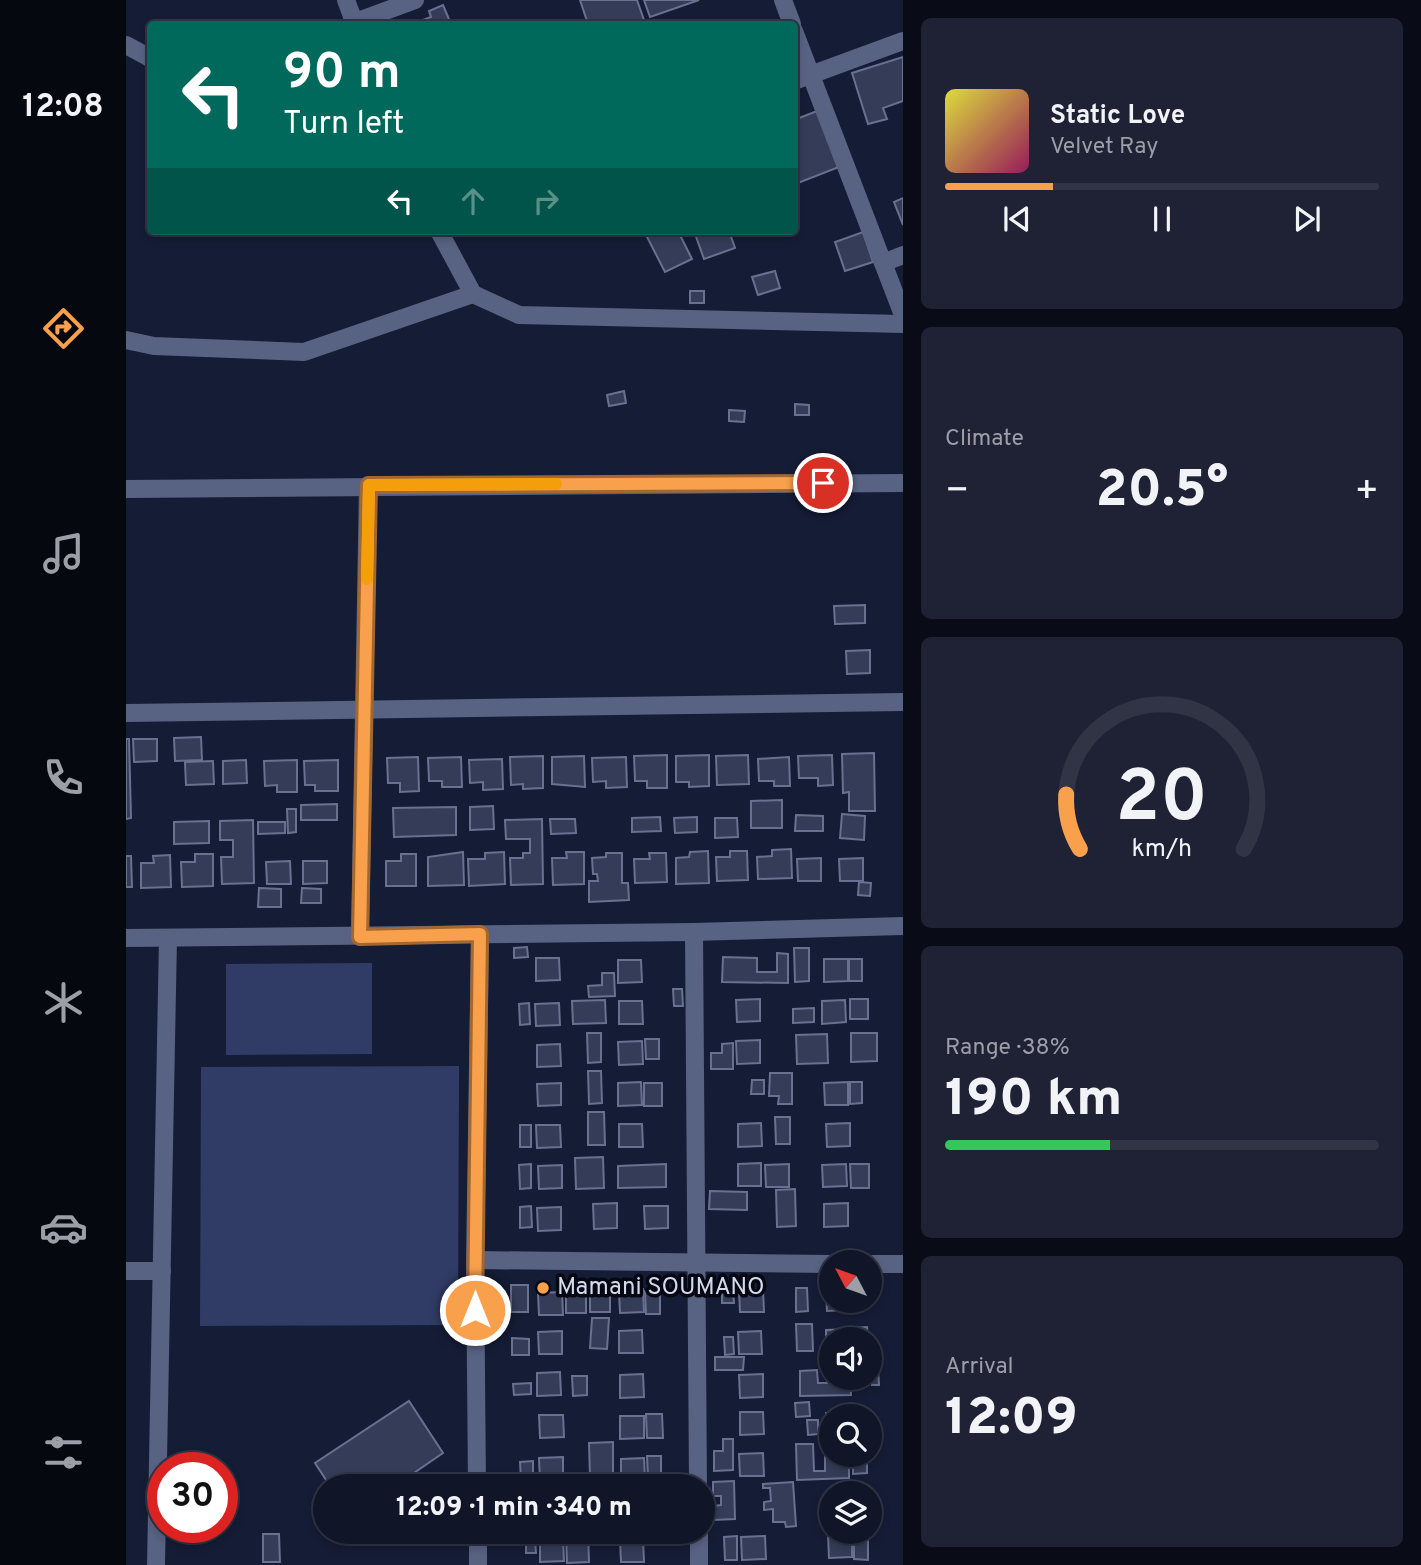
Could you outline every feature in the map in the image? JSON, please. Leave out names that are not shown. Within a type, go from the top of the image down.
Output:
[{"type":"street","points":[[346,0],[352,21]]},
{"type":"street","points":[[361,21],[415,0]]},
{"type":"street","points":[[783,0],[791,21]]},
{"type":"street","points":[[803,78],[903,41]]},
{"type":"street","points":[[126,45],[147,56]]},
{"type":"street","points":[[798,52],[803,78],[903,315]]},
{"type":"street","points":[[441,235],[473,294],[519,315],[903,324]]},
{"type":"street","points":[[883,263],[903,255]]},
{"type":"street","points":[[126,340],[155,346],[304,352],[473,294]]},
{"type":"street","points":[[126,489],[369,485],[903,483]]},
{"type":"street","points":[[360,937],[369,485]]},
{"type":"street","points":[[126,713],[903,702]]},
{"type":"street","points":[[126,938],[694,932],[903,926]]},
{"type":"street","points":[[694,932],[694,1263],[698,1474]]},
{"type":"street","points":[[477,1474],[475,1260],[480,934]]},
{"type":"street","points":[[156,1565],[168,938]]},
{"type":"street","points":[[475,1260],[819,1264]]},
{"type":"street","points":[[882,1264],[903,1264]]},
{"type":"street","points":[[126,1271],[162,1271]]},
{"type":"street","points":[[478,1544],[478,1565]]},
{"type":"street","points":[[699,1544],[699,1565]]},
{"type":"shaded area","points":[[372,963],[372,1054],[226,1055],[226,964]]},
{"type":"shaded area","points":[[459,1066],[458,1325],[200,1326],[201,1067]]},
{"type":"building","points":[[580,0],[637,0],[644,21],[587,21]]},
{"type":"building","points":[[644,0],[699,0],[650,17]]},
{"type":"building","points":[[443,5],[450,21],[420,21],[431,17],[429,11]]},
{"type":"building","points":[[903,57],[903,101],[883,108],[887,119],[868,124],[852,73]]},
{"type":"building","points":[[817,111],[839,167],[798,183],[798,118]]},
{"type":"building","points":[[903,198],[903,225],[894,202]]},
{"type":"building","points":[[863,232],[873,262],[845,271],[835,242]]},
{"type":"building","points":[[646,235],[680,235],[692,259],[665,272]]},
{"type":"building","points":[[695,235],[730,235],[735,248],[704,259]]},
{"type":"building","points":[[775,271],[780,288],[758,295],[752,277]]},
{"type":"building","points":[[690,291],[704,291],[704,303],[690,303]]},
{"type":"building","points":[[624,391],[626,403],[609,406],[607,395]]},
{"type":"building","points":[[795,404],[809,405],[809,415],[795,415]]},
{"type":"building","points":[[729,410],[745,411],[744,422],[729,421]]},
{"type":"building","points":[[865,605],[865,623],[835,624],[834,606]]},
{"type":"building","points":[[870,650],[870,673],[847,674],[846,651]]},
{"type":"building","points":[[201,737],[202,760],[175,761],[174,738]]},
{"type":"building","points":[[126,739],[129,739],[131,818],[126,819]]},
{"type":"building","points":[[133,739],[157,739],[157,761],[134,762]]},
{"type":"building","points":[[874,753],[875,811],[849,811],[849,792],[843,793],[842,754]]},
{"type":"building","points":[[667,755],[667,788],[647,788],[647,781],[635,781],[634,756]]},
{"type":"building","points":[[709,755],[709,786],[689,787],[689,782],[676,782],[676,756]]},
{"type":"building","points":[[748,755],[749,784],[717,785],[716,756]]},
{"type":"building","points":[[832,755],[833,785],[818,786],[818,778],[799,778],[798,756]]},
{"type":"building","points":[[543,756],[543,788],[523,789],[523,784],[511,785],[510,757]]},
{"type":"building","points":[[584,756],[585,787],[552,784],[552,757]]},
{"type":"building","points":[[418,757],[419,791],[400,792],[400,783],[388,783],[387,758]]},
{"type":"building","points":[[461,757],[462,787],[442,787],[442,781],[429,781],[428,758]]},
{"type":"building","points":[[626,757],[627,787],[606,788],[606,781],[593,782],[592,758]]},
{"type":"building","points":[[789,757],[790,786],[774,786],[774,781],[759,781],[758,759]]},
{"type":"building","points":[[502,759],[503,789],[483,790],[483,782],[470,783],[469,760]]},
{"type":"building","points":[[246,760],[247,783],[223,784],[223,761]]},
{"type":"building","points":[[297,760],[297,792],[277,792],[277,785],[265,786],[264,761]]},
{"type":"building","points":[[338,760],[338,791],[315,791],[315,785],[305,785],[304,761]]},
{"type":"building","points":[[213,761],[214,784],[186,785],[185,762]]},
{"type":"building","points":[[782,800],[782,828],[751,828],[751,801]]},
{"type":"building","points":[[337,804],[337,820],[301,820],[301,805]]},
{"type":"building","points":[[493,806],[494,829],[470,830],[470,807]]},
{"type":"building","points":[[456,807],[456,835],[394,837],[393,808]]},
{"type":"building","points":[[287,809],[296,809],[296,832],[288,833]]},
{"type":"building","points":[[842,814],[865,816],[864,840],[840,838]]},
{"type":"building","points":[[796,815],[823,816],[823,831],[795,831]]},
{"type":"building","points":[[660,817],[661,831],[632,832],[632,818]]},
{"type":"building","points":[[697,817],[697,832],[675,833],[674,818]]},
{"type":"building","points":[[715,818],[737,818],[738,837],[715,838]]},
{"type":"building","points":[[542,819],[543,884],[511,885],[510,858],[523,858],[523,853],[530,853],[530,839],[506,839],[505,820]]},
{"type":"building","points":[[550,819],[575,819],[576,833],[551,834]]},
{"type":"building","points":[[253,820],[254,883],[222,884],[221,857],[233,857],[233,840],[220,840],[220,821]]},
{"type":"building","points":[[209,821],[209,843],[174,844],[174,822]]},
{"type":"building","points":[[258,822],[285,822],[285,833],[258,834]]},
{"type":"building","points":[[791,849],[792,878],[758,879],[757,857],[772,856],[772,850]]},
{"type":"building","points":[[708,851],[709,883],[676,884],[676,858],[689,857],[690,852]]},
{"type":"building","points":[[730,851],[747,851],[748,880],[717,881],[716,857],[730,857]]},
{"type":"building","points":[[463,852],[464,885],[428,886],[428,857]]},
{"type":"building","points":[[504,852],[505,884],[469,886],[468,859],[485,859],[485,853]]},
{"type":"building","points":[[566,852],[584,852],[584,884],[553,885],[552,858],[567,858]]},
{"type":"building","points":[[606,853],[622,853],[622,883],[628,883],[629,900],[589,902],[589,881],[598,881],[597,874],[593,874],[592,858],[606,857]]},
{"type":"building","points":[[649,853],[666,853],[667,882],[635,883],[634,859],[650,859]]},
{"type":"building","points":[[195,854],[213,854],[213,886],[182,887],[181,862],[195,862]]},
{"type":"building","points":[[401,854],[416,854],[416,886],[386,886],[386,861],[401,861]]},
{"type":"building","points":[[170,855],[171,887],[141,888],[141,863],[154,863],[153,856]]},
{"type":"building","points":[[126,856],[131,856],[132,887],[126,887]]},
{"type":"building","points":[[821,858],[821,881],[798,881],[797,859]]},
{"type":"building","points":[[863,858],[863,881],[840,881],[839,859]]},
{"type":"building","points":[[290,861],[291,884],[267,884],[266,862]]},
{"type":"building","points":[[303,861],[327,861],[327,883],[303,884]]},
{"type":"building","points":[[859,882],[871,883],[870,896],[858,895]]},
{"type":"building","points":[[259,888],[281,889],[281,907],[258,907]]},
{"type":"building","points":[[302,888],[321,889],[321,903],[301,903]]},
{"type":"building","points":[[527,947],[528,957],[514,958],[514,948]]},
{"type":"building","points":[[794,948],[809,948],[809,981],[795,982]]},
{"type":"building","points":[[777,953],[788,954],[788,983],[722,982],[723,957],[757,958],[757,972],[777,972]]},
{"type":"building","points":[[536,958],[559,958],[560,980],[536,981]]},
{"type":"building","points":[[824,959],[848,959],[848,981],[824,982]]},
{"type":"building","points":[[849,959],[862,959],[862,981],[849,981]]},
{"type":"building","points":[[618,960],[641,960],[642,982],[618,983]]},
{"type":"building","points":[[602,973],[614,973],[615,996],[589,997],[588,986],[602,985]]},
{"type":"building","points":[[673,989],[682,989],[683,1006],[674,1006]]},
{"type":"building","points":[[760,999],[760,1021],[737,1022],[736,1000]]},
{"type":"building","points":[[850,999],[868,999],[868,1019],[850,1019]]},
{"type":"building","points":[[605,1000],[606,1023],[573,1024],[572,1001]]},
{"type":"building","points":[[845,1000],[846,1022],[822,1024],[822,1001]]},
{"type":"building","points":[[619,1001],[642,1001],[643,1024],[619,1024]]},
{"type":"building","points":[[529,1003],[530,1024],[520,1025],[519,1004]]},
{"type":"building","points":[[559,1003],[560,1025],[536,1026],[535,1004]]},
{"type":"building","points":[[814,1008],[814,1022],[793,1023],[793,1009]]},
{"type":"building","points":[[587,1033],[601,1033],[601,1062],[588,1063]]},
{"type":"building","points":[[851,1033],[877,1033],[877,1061],[851,1062]]},
{"type":"building","points":[[827,1034],[828,1063],[797,1064],[796,1035]]},
{"type":"building","points":[[645,1039],[659,1039],[659,1059],[646,1059]]},
{"type":"building","points":[[760,1040],[760,1063],[737,1064],[736,1041]]},
{"type":"building","points":[[642,1041],[643,1064],[619,1065],[618,1042]]},
{"type":"building","points":[[733,1043],[733,1069],[711,1069],[711,1053],[722,1053],[722,1044]]},
{"type":"building","points":[[560,1044],[561,1066],[537,1067],[537,1045]]},
{"type":"building","points":[[588,1071],[601,1071],[602,1103],[589,1104]]},
{"type":"building","points":[[770,1073],[792,1073],[792,1104],[778,1104],[779,1096],[769,1096]]},
{"type":"building","points":[[752,1080],[764,1080],[764,1094],[751,1094]]},
{"type":"building","points":[[641,1082],[642,1105],[618,1106],[618,1083]]},
{"type":"building","points":[[848,1082],[848,1105],[825,1105],[824,1083]]},
{"type":"building","points":[[850,1082],[862,1082],[862,1103],[850,1104]]},
{"type":"building","points":[[561,1083],[561,1105],[538,1106],[537,1084]]},
{"type":"building","points":[[644,1083],[662,1083],[662,1106],[644,1106]]},
{"type":"building","points":[[588,1112],[604,1112],[605,1145],[588,1145]]},
{"type":"building","points":[[775,1117],[790,1117],[790,1144],[776,1144]]},
{"type":"building","points":[[761,1123],[762,1146],[738,1147],[738,1124]]},
{"type":"building","points":[[850,1123],[850,1146],[827,1147],[826,1124]]},
{"type":"building","points":[[619,1124],[642,1124],[643,1147],[619,1147]]},
{"type":"building","points":[[520,1125],[531,1125],[531,1147],[520,1147]]},
{"type":"building","points":[[536,1125],[560,1125],[561,1147],[537,1148]]},
{"type":"building","points":[[603,1157],[604,1188],[576,1189],[575,1158]]},
{"type":"building","points":[[761,1163],[761,1186],[738,1186],[738,1164]]},
{"type":"building","points":[[531,1164],[531,1188],[520,1189],[519,1165]]},
{"type":"building","points":[[666,1164],[666,1187],[618,1188],[618,1166]]},
{"type":"building","points":[[789,1164],[789,1187],[766,1187],[765,1165]]},
{"type":"building","points":[[846,1164],[847,1186],[823,1187],[822,1165]]},
{"type":"building","points":[[850,1164],[869,1164],[869,1188],[851,1188]]},
{"type":"building","points":[[562,1165],[562,1188],[539,1189],[538,1166]]},
{"type":"building","points":[[795,1189],[796,1226],[777,1227],[776,1190]]},
{"type":"building","points":[[710,1191],[747,1192],[747,1210],[709,1209]]},
{"type":"building","points":[[617,1203],[617,1228],[594,1229],[593,1204]]},
{"type":"building","points":[[848,1203],[848,1226],[824,1227],[824,1204]]},
{"type":"building","points":[[531,1206],[532,1227],[520,1228],[520,1207]]},
{"type":"building","points":[[644,1206],[668,1206],[668,1228],[645,1229]]},
{"type":"building","points":[[561,1207],[561,1230],[538,1231],[537,1208]]},
{"type":"building","points":[[511,1285],[528,1285],[528,1312],[511,1312]]},
{"type":"building","points":[[722,1288],[733,1288],[734,1303],[722,1303]]},
{"type":"building","points":[[796,1288],[807,1288],[808,1311],[796,1312]]},
{"type":"building","points":[[590,1289],[610,1289],[610,1312],[590,1312]]},
{"type":"building","points":[[643,1289],[644,1312],[620,1313],[619,1290]]},
{"type":"building","points":[[763,1289],[764,1312],[740,1312],[739,1290]]},
{"type":"building","points":[[566,1290],[586,1290],[586,1313],[566,1313]]},
{"type":"building","points":[[660,1290],[660,1314],[646,1314],[645,1291]]},
{"type":"building","points":[[562,1292],[563,1315],[539,1315],[538,1293]]},
{"type":"building","points":[[592,1318],[609,1318],[607,1349],[590,1348]]},
{"type":"building","points":[[796,1324],[812,1324],[813,1351],[797,1351]]},
{"type":"building","points":[[642,1330],[643,1353],[619,1353],[619,1331]]},
{"type":"building","points":[[562,1331],[562,1354],[539,1354],[538,1332]]},
{"type":"building","points":[[761,1331],[762,1354],[739,1354],[738,1332]]},
{"type":"building","points":[[724,1337],[733,1337],[734,1354],[725,1355]]},
{"type":"building","points":[[512,1338],[529,1339],[529,1355],[512,1355]]},
{"type":"building","points":[[715,1357],[744,1357],[743,1370],[715,1370]]},
{"type":"building","points":[[817,1370],[819,1390],[851,1390],[851,1395],[800,1396],[800,1371]]},
{"type":"building","points":[[560,1372],[561,1395],[537,1396],[537,1373]]},
{"type":"building","points":[[643,1374],[644,1397],[620,1398],[620,1375]]},
{"type":"building","points":[[763,1374],[763,1397],[740,1398],[739,1375]]},
{"type":"building","points":[[572,1376],[587,1376],[587,1395],[573,1396]]},
{"type":"building","points":[[531,1383],[531,1394],[514,1395],[513,1384]]},
{"type":"building","points":[[409,1401],[443,1453],[412,1474],[322,1474],[315,1463]]},
{"type":"building","points":[[809,1402],[810,1416],[796,1417],[795,1403]]},
{"type":"building","points":[[740,1412],[763,1412],[764,1434],[740,1435]]},
{"type":"building","points":[[646,1414],[662,1414],[663,1438],[647,1438]]},
{"type":"building","points":[[539,1415],[563,1415],[564,1437],[540,1438]]},
{"type":"building","points":[[620,1416],[644,1416],[644,1438],[620,1439]]},
{"type":"building","points":[[807,1420],[818,1420],[818,1434],[808,1435]]},
{"type":"building","points":[[723,1439],[733,1439],[733,1470],[714,1471],[714,1451],[723,1451]]},
{"type":"building","points":[[613,1442],[613,1474],[590,1474],[589,1443]]},
{"type":"building","points":[[796,1444],[813,1444],[814,1471],[825,1471],[825,1467],[849,1467],[849,1478],[797,1480]]},
{"type":"building","points":[[763,1453],[764,1476],[740,1476],[739,1454]]},
{"type":"building","points":[[647,1456],[661,1456],[661,1474],[648,1474]]},
{"type":"building","points":[[563,1457],[563,1474],[540,1474],[539,1458]]},
{"type":"building","points":[[644,1458],[645,1474],[621,1474],[621,1459]]},
{"type":"building","points":[[533,1461],[533,1474],[521,1474],[520,1462]]},
{"type":"building","points":[[853,1467],[867,1467],[867,1473],[853,1474]]},
{"type":"building","points":[[734,1481],[735,1519],[715,1520],[715,1506],[721,1505],[721,1496],[715,1496],[715,1482]]},
{"type":"building","points":[[793,1482],[796,1526],[786,1527],[785,1522],[773,1522],[773,1509],[764,1510],[764,1502],[771,1501],[770,1488],[763,1488],[763,1484]]},
{"type":"building","points":[[263,1534],[279,1534],[280,1562],[263,1562]]},
{"type":"building","points":[[737,1536],[737,1560],[725,1560],[724,1537]]},
{"type":"building","points":[[765,1536],[766,1559],[742,1560],[741,1537]]},
{"type":"building","points":[[526,1544],[535,1544],[536,1553],[526,1553]]},
{"type":"building","points":[[540,1544],[563,1544],[564,1561],[540,1562]]},
{"type":"building","points":[[566,1544],[588,1544],[589,1562],[567,1563]]},
{"type":"building","points":[[620,1544],[643,1544],[644,1562],[621,1562]]},
{"type":"building","points":[[828,1544],[852,1544],[852,1557],[829,1558]]},
{"type":"building","points":[[854,1544],[868,1544],[868,1560],[854,1559]]},
{"type":"slow traffic","points":[[367,579],[369,485],[556,484]]},
{"type":"place","name":"Mamani SOUMANO","points":[[543,1288]]},
{"type":"route","points":[[475,1310],[480,934],[360,937],[369,485],[823,483]]}]
